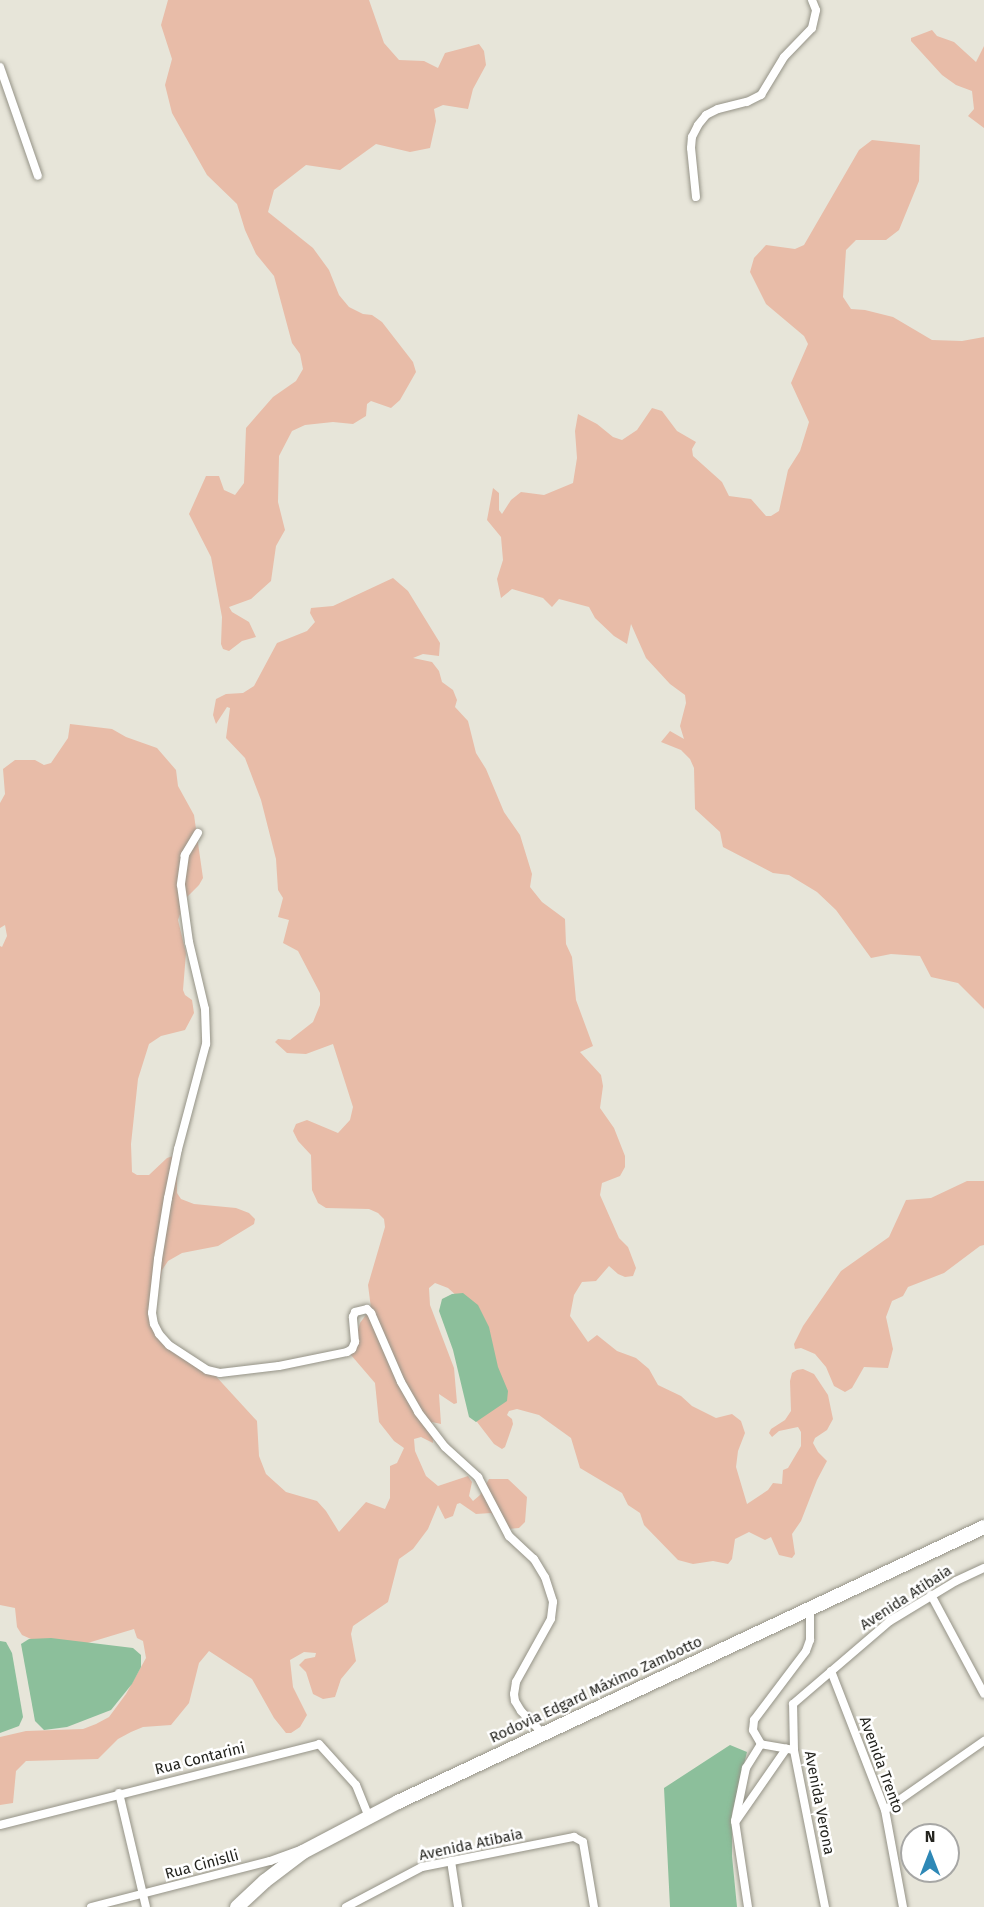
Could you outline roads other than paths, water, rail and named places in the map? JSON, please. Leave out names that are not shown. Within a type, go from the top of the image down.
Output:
[{"type":"main road","name":"Rodovia Edgard Máximo Zambotto","points":[[237,1907],[266,1881],[318,1843],[369,1817],[984,1527]]},
{"type":"street","points":[[696,197],[691,148],[692,137],[698,125],[706,115],[718,109],[747,102],[761,95],[784,57],[812,28],[816,10],[812,0]]},
{"type":"street","points":[[0,67],[38,176]]},
{"type":"street","points":[[198,833],[185,855],[181,885],[189,942],[205,1009],[206,1044],[178,1149],[168,1198],[152,1313],[154,1324],[169,1345],[207,1370],[220,1373],[279,1366],[347,1352],[355,1342],[352,1317],[355,1312],[367,1309],[418,1412],[445,1447],[478,1477],[509,1536],[534,1559],[545,1577],[553,1602],[551,1618],[516,1683],[514,1694],[521,1711],[543,1734]]},
{"type":"street","name":"Avenida Atibaia","points":[[793,1704],[871,1635],[931,1595],[984,1568]]},
{"type":"street","points":[[931,1595],[984,1694]]},
{"type":"street","points":[[735,1821],[790,1750],[761,1744],[753,1730],[754,1720],[806,1652],[810,1640],[810,1608]]},
{"type":"street","name":"Avenida Trento","points":[[831,1671],[885,1810],[903,1907]]},
{"type":"street","name":"Avenida Verona","points":[[793,1704],[790,1750],[825,1907]]},
{"type":"street","points":[[885,1810],[984,1741]]},
{"type":"street","name":"Rua Contarini","points":[[0,1825],[319,1744],[356,1785],[369,1817]]},
{"type":"street","points":[[748,1907],[735,1821],[746,1768],[761,1744]]},
{"type":"street","points":[[119,1793],[146,1907]]},
{"type":"street","name":"Avenida Atibaia","points":[[345,1907],[422,1867],[574,1837],[583,1842],[594,1907]]},
{"type":"street","name":"Rua Cinislli","points":[[91,1907],[270,1861],[318,1843]]},
{"type":"street","points":[[451,1861],[458,1907]]}]
